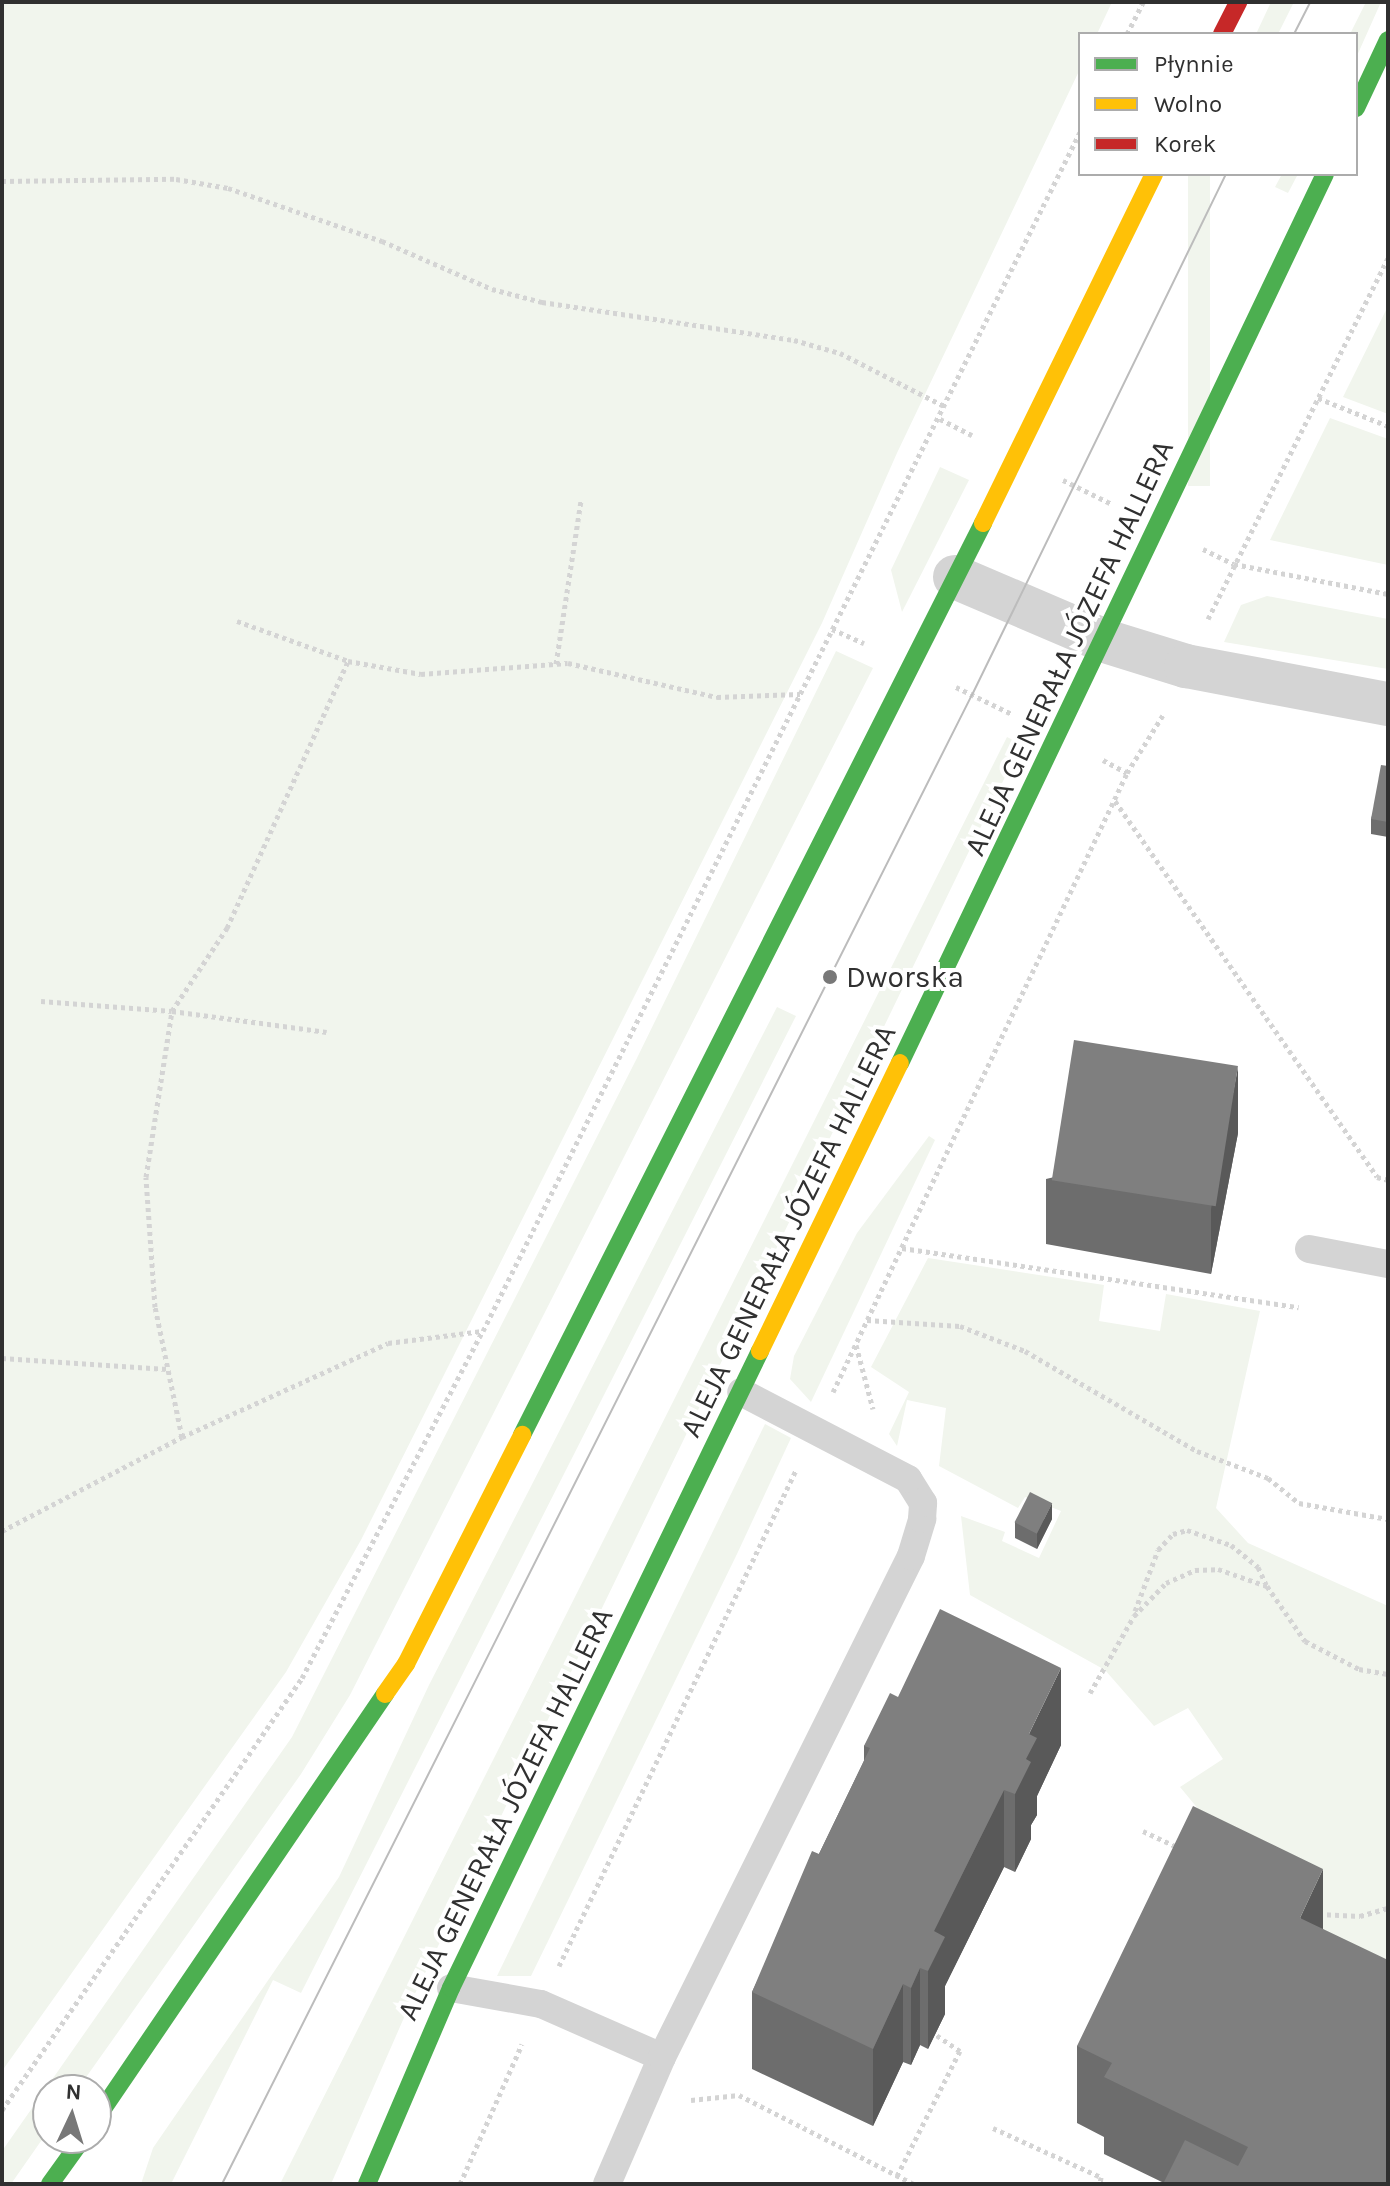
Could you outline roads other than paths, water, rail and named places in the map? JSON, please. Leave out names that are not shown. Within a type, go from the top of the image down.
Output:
[{"type":"street","points":[[1223,32],[1238,2]]},
{"type":"street","points":[[1358,104],[1388,40]]},
{"type":"street","points":[[112,2096],[406,1664],[1017,457],[1153,176]]},
{"type":"street","name":"ALEJA GENERAŁA JÓZEFA HALLERA","points":[[367,2184],[451,1988],[1059,737],[1324,176]]},
{"type":"street","points":[[955,577],[1105,641],[1186,666],[1388,704]]},
{"type":"street","points":[[50,2184],[72,2154]]},
{"type":"lane","points":[[1309,1249],[1388,1264]]},
{"type":"lane","points":[[607,2184],[662,2057],[919,1536],[923,1503],[918,1488],[892,1469],[741,1392]]},
{"type":"lane","points":[[451,1988],[541,2004],[662,2057]]},
{"type":"tram line","points":[[1295,32],[1310,2]]},
{"type":"tram line","points":[[222,2184],[972,695],[1225,176]]},
{"type":"place","name":"Dworska","points":[[830,977]]}]
